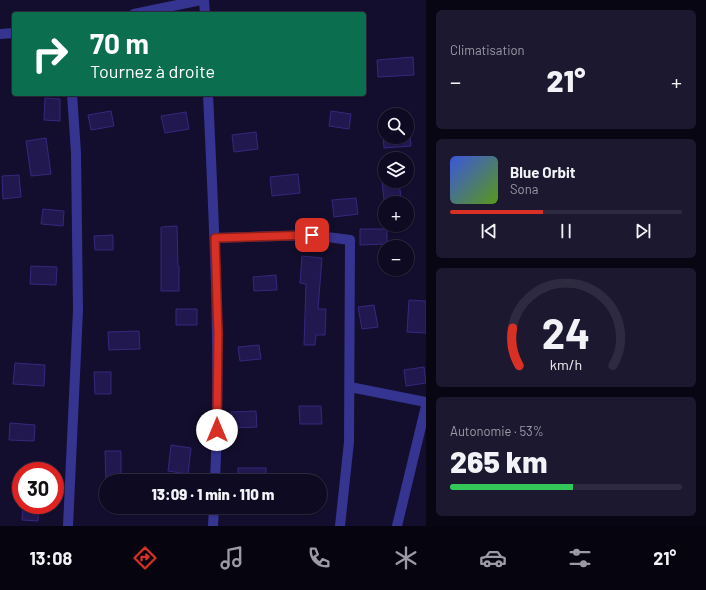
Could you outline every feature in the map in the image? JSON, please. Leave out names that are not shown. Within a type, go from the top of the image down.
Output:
[{"type":"street","points":[[144,12],[203,0],[205,12]]},
{"type":"street","points":[[0,34],[12,33]]},
{"type":"street","points":[[68,526],[78,310],[76,153],[72,96]]},
{"type":"street","points":[[208,96],[218,333],[215,474]]},
{"type":"street","points":[[215,238],[312,235],[350,240],[349,442],[340,526]]},
{"type":"street","points":[[350,386],[426,402]]},
{"type":"street","points":[[397,526],[426,406]]},
{"type":"street","points":[[213,526],[214,514]]},
{"type":"building","points":[[413,57],[414,75],[378,77],[377,60]]},
{"type":"building","points":[[45,98],[60,99],[60,121],[44,120]]},
{"type":"building","points":[[111,111],[114,126],[91,130],[88,115]]},
{"type":"building","points":[[331,111],[351,114],[349,129],[329,126]]},
{"type":"building","points":[[186,112],[189,129],[165,133],[161,116]]},
{"type":"building","points":[[256,132],[258,149],[234,152],[232,135]]},
{"type":"building","points":[[46,138],[51,174],[31,176],[26,141]]},
{"type":"building","points":[[384,144],[411,144],[411,146],[384,148]]},
{"type":"building","points":[[298,174],[300,193],[272,196],[270,177]]},
{"type":"building","points":[[19,175],[21,197],[3,199],[2,176]]},
{"type":"building","points":[[383,188],[400,188],[401,196],[384,196]]},
{"type":"building","points":[[356,198],[358,214],[334,217],[332,200]]},
{"type":"building","points":[[43,209],[64,211],[63,226],[41,224]]},
{"type":"building","points":[[177,226],[179,291],[161,291],[161,227]]},
{"type":"building","points":[[360,229],[378,229],[378,232],[387,232],[387,240],[378,240],[378,244],[360,245]]},
{"type":"building","points":[[113,235],[113,250],[95,250],[94,236]]},
{"type":"building","points":[[302,256],[322,258],[318,309],[326,309],[325,335],[316,335],[315,345],[304,345],[306,284],[300,283]]},
{"type":"building","points":[[31,266],[57,267],[56,285],[30,284]]},
{"type":"building","points":[[276,275],[277,290],[254,291],[253,277]]},
{"type":"building","points":[[409,300],[426,301],[426,333],[407,332]]},
{"type":"building","points":[[374,305],[378,327],[362,329],[358,307]]},
{"type":"building","points":[[176,309],[197,309],[197,325],[176,325]]},
{"type":"building","points":[[139,331],[140,349],[109,350],[108,332]]},
{"type":"building","points":[[259,345],[261,359],[240,361],[238,347]]},
{"type":"building","points":[[15,363],[45,365],[44,386],[13,384]]},
{"type":"building","points":[[424,367],[426,383],[406,386],[404,370]]},
{"type":"building","points":[[94,372],[111,372],[111,394],[95,394]]},
{"type":"building","points":[[299,406],[321,406],[322,424],[300,424]]},
{"type":"building","points":[[256,411],[257,427],[232,428],[231,412]]},
{"type":"building","points":[[10,423],[35,425],[34,441],[9,440]]},
{"type":"building","points":[[171,445],[191,448],[188,474],[168,471]]},
{"type":"building","points":[[105,451],[121,451],[121,474],[106,474]]},
{"type":"building","points":[[238,468],[266,468],[266,474],[238,474]]},
{"type":"building","points":[[22,514],[38,514],[38,521],[22,520]]},
{"type":"route","points":[[217,430],[218,333],[215,238],[312,235]]}]
